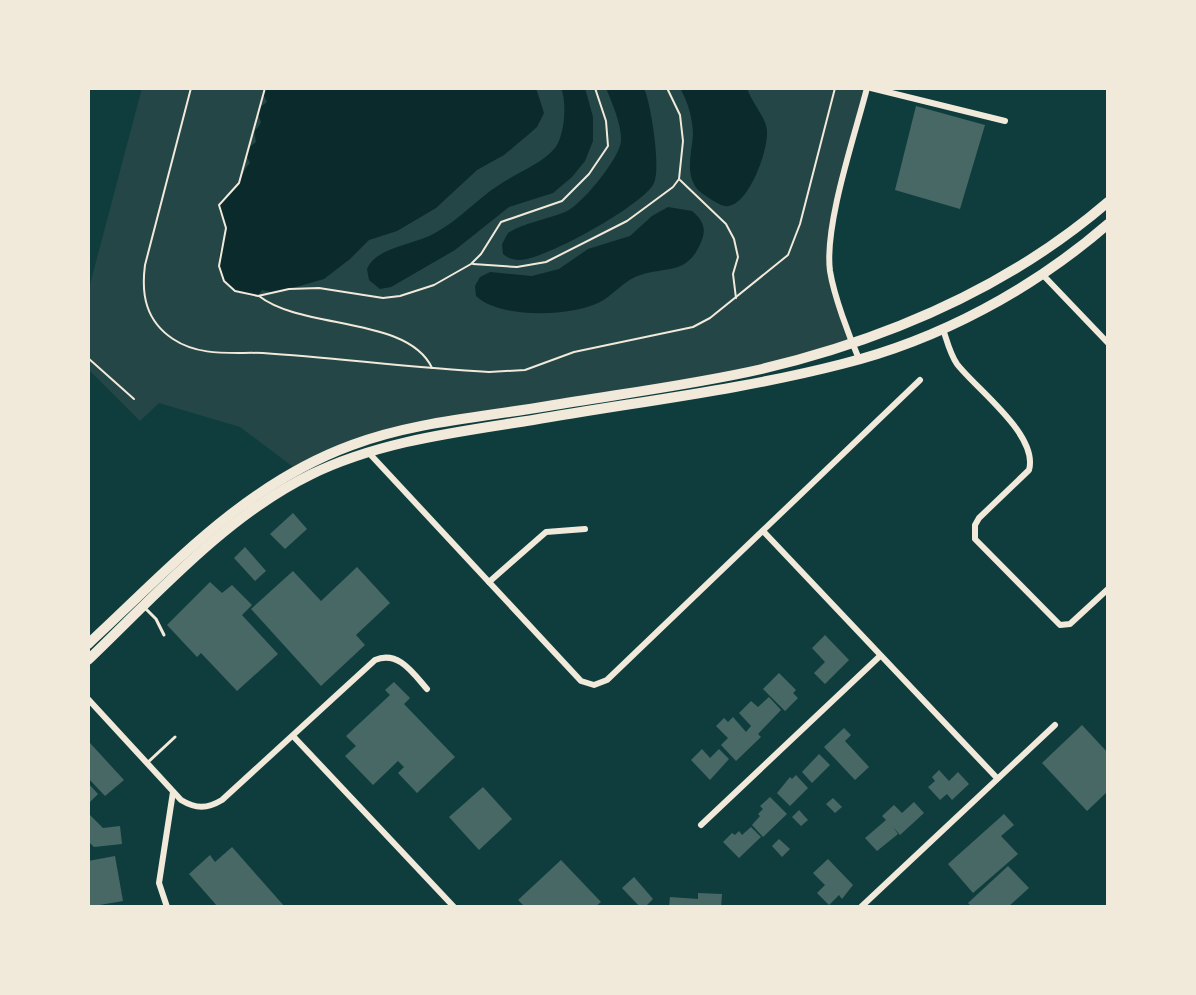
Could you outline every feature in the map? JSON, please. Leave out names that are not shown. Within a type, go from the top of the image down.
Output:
[{"type":"main road","points":[[88,644],[231,512],[296,469],[354,444],[433,425],[760,369],[852,343],[899,327],[989,284],[1032,259],[1108,202]]},
{"type":"main road","points":[[88,660],[244,516],[310,475],[369,453],[453,433],[751,383],[859,359],[943,329],[1042,274],[1108,224]]},
{"type":"street","points":[[859,359],[830,271],[831,237],[869,88],[1005,121]]},
{"type":"street","points":[[1042,274],[1108,343]]},
{"type":"street","points":[[943,329],[957,364],[1002,410],[1030,456],[1029,470],[975,525],[975,539],[1060,625],[1065,626],[1079,617],[1108,589]]},
{"type":"street","points":[[369,453],[581,681],[594,685],[607,680],[920,380]]},
{"type":"street","points":[[489,582],[546,532],[585,529]]},
{"type":"street","points":[[763,531],[996,777]]},
{"type":"street","points":[[701,825],[880,656]]},
{"type":"street","points":[[88,699],[173,792],[191,806],[211,806],[222,800],[375,660],[394,657],[427,689]]},
{"type":"street","points":[[861,907],[996,777],[1055,725]]},
{"type":"street","points":[[293,736],[454,907]]},
{"type":"street","points":[[167,907],[159,883],[173,792]]},
{"type":"lane","points":[[144,607],[156,619],[164,635]]},
{"type":"lane","points":[[147,763],[175,737]]},
{"type":"path","points":[[191,88],[142,286],[144,301],[160,328],[175,341],[193,349],[222,354],[262,353],[489,372],[525,370],[574,352],[693,327],[736,298],[788,255],[800,224],[835,88]]},
{"type":"path","points":[[265,88],[239,183],[219,205],[226,228],[219,260],[222,277],[235,291],[258,296],[293,312],[353,324],[401,340],[427,357],[433,369]]},
{"type":"path","points":[[258,296],[289,289],[319,288],[383,298],[400,296],[434,285],[471,264],[501,222],[562,201],[589,174],[608,146],[609,136],[595,88]]},
{"type":"path","points":[[471,264],[517,267],[546,262],[627,221],[673,187],[679,179],[683,141],[680,115],[667,88]]},
{"type":"path","points":[[679,179],[726,224],[734,239],[738,257],[733,274],[736,298]]},
{"type":"path","points":[[88,358],[134,399]]},
{"type":"shaded area","points":[[142,88],[867,88],[835,214],[830,271],[852,343],[760,369],[395,433],[296,469],[240,427],[159,403],[140,421],[88,369],[88,292]]},
{"type":"shaded area","points":[[265,88],[536,88],[544,113],[537,127],[504,155],[477,170],[436,208],[397,231],[369,240],[324,279],[289,289],[262,290],[258,296],[231,287],[220,270],[225,226],[219,205],[237,186],[250,163],[246,155],[248,148],[256,142],[255,132],[261,122],[258,114],[260,107],[267,102],[263,94]]},
{"type":"shaded area","points":[[561,88],[585,88],[593,117],[593,141],[585,161],[572,177],[553,193],[509,207],[455,250],[391,287],[380,289],[369,280],[367,269],[378,256],[443,228],[491,191],[550,154],[563,127]]},
{"type":"shaded area","points":[[606,88],[644,88],[656,152],[653,185],[630,206],[570,242],[533,257],[520,260],[507,257],[503,254],[502,244],[508,233],[572,208],[614,158],[621,135]]},
{"type":"shaded area","points":[[680,88],[747,88],[765,121],[767,140],[751,186],[737,202],[729,206],[720,204],[695,187],[690,166],[692,123]]},
{"type":"shaded area","points":[[668,207],[692,211],[703,225],[703,237],[695,253],[682,265],[635,277],[600,302],[572,311],[518,312],[501,309],[476,296],[475,286],[480,277],[490,272],[532,276],[559,269],[588,249],[630,236],[652,216]]},
{"type":"building","points":[[916,106],[985,125],[960,209],[895,190]]},
{"type":"building","points":[[293,513],[307,529],[285,549],[270,534]]},
{"type":"building","points":[[245,547],[266,571],[255,581],[234,558]]},
{"type":"building","points":[[357,567],[390,603],[356,635],[365,645],[321,686],[251,609],[293,571],[321,601]]},
{"type":"building","points":[[210,582],[222,593],[232,585],[252,605],[242,615],[278,654],[237,691],[201,653],[197,657],[167,625]]},
{"type":"building","points":[[825,635],[849,660],[825,684],[814,673],[825,662],[812,648]]},
{"type":"building","points":[[779,673],[796,690],[793,693],[798,698],[785,711],[763,689]]},
{"type":"building","points":[[394,682],[410,698],[404,704],[455,757],[417,793],[398,773],[404,767],[398,761],[373,785],[345,756],[356,746],[346,736],[390,695],[385,690]]},
{"type":"building","points":[[769,697],[781,710],[758,734],[761,737],[736,761],[721,745],[728,738],[716,726],[724,718],[728,722],[733,717],[746,732],[751,726],[739,713],[751,701],[758,707]]},
{"type":"building","points":[[1082,725],[1108,753],[1108,791],[1087,811],[1042,763]]},
{"type":"building","points":[[844,728],[851,735],[845,741],[869,767],[855,780],[824,747]]},
{"type":"building","points":[[90,743],[124,780],[105,796],[88,778]]},
{"type":"building","points":[[702,749],[710,758],[719,749],[729,759],[710,780],[691,760]]},
{"type":"building","points":[[819,754],[830,765],[812,783],[802,772]]},
{"type":"building","points":[[939,770],[949,781],[958,772],[969,784],[952,800],[947,794],[940,800],[928,787],[935,781],[932,777]]},
{"type":"building","points":[[796,775],[808,788],[790,806],[777,793],[790,777],[792,779]]},
{"type":"building","points":[[88,783],[98,794],[88,804]]},
{"type":"building","points":[[483,787],[512,819],[479,850],[449,817]]},
{"type":"building","points":[[770,797],[787,814],[763,837],[752,825],[763,809],[760,806]]},
{"type":"building","points":[[833,798],[842,807],[835,813],[826,804]]},
{"type":"building","points":[[914,802],[924,813],[900,835],[893,827],[898,834],[877,851],[865,838],[886,820],[882,816],[894,805],[902,813]]},
{"type":"building","points":[[799,810],[808,820],[801,826],[792,817]]},
{"type":"building","points":[[88,813],[103,828],[120,826],[122,844],[94,847],[88,841]]},
{"type":"building","points":[[1004,814],[1014,825],[1001,836],[1018,854],[973,893],[948,864]]},
{"type":"building","points":[[751,827],[761,837],[739,858],[723,842],[732,833],[735,835],[739,831],[742,835]]},
{"type":"building","points":[[779,839],[790,849],[782,857],[772,846]]},
{"type":"building","points":[[232,847],[285,907],[218,907],[189,874],[210,855],[215,862]]},
{"type":"building","points":[[115,856],[123,901],[88,907],[88,861]]},
{"type":"building","points":[[828,859],[853,885],[842,899],[839,895],[829,905],[817,893],[825,885],[813,873]]},
{"type":"building","points":[[561,860],[601,902],[595,907],[525,907],[518,900]]},
{"type":"building","points":[[1008,866],[1029,888],[1008,907],[972,907],[968,903]]},
{"type":"building","points":[[634,877],[653,899],[645,907],[640,907],[622,888]]},
{"type":"building","points":[[698,893],[722,894],[721,907],[669,907],[670,897],[698,899]]}]
